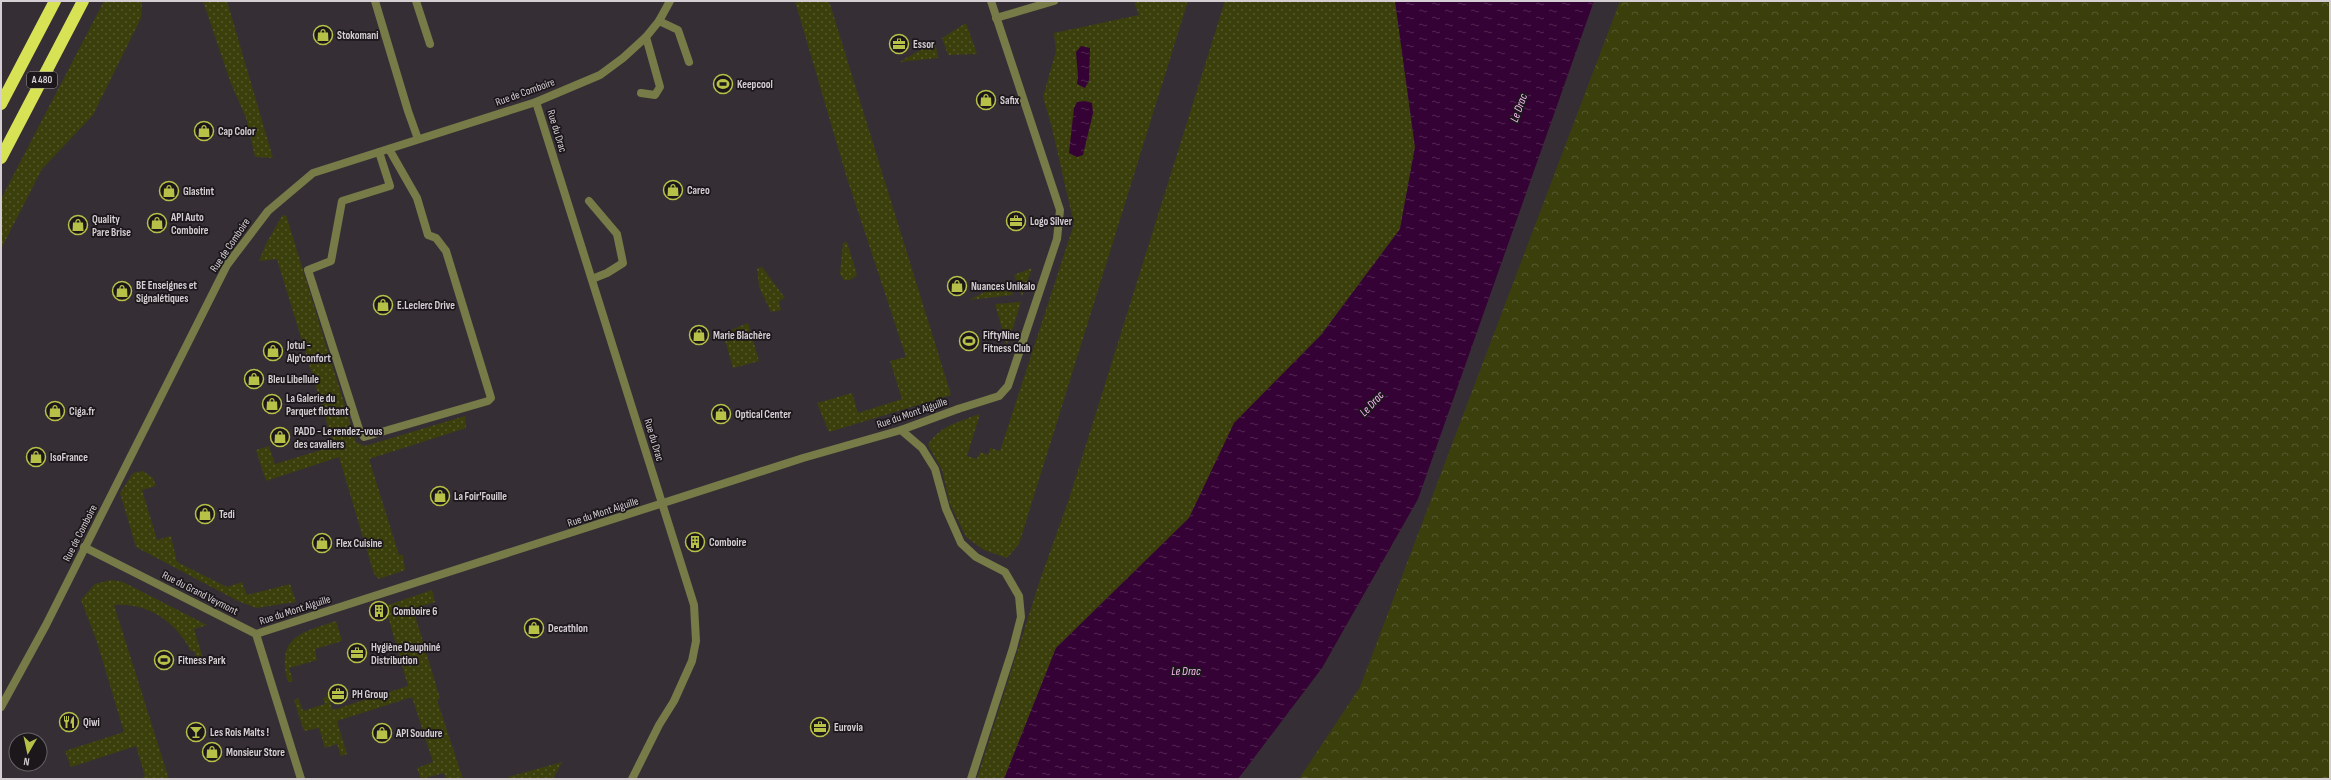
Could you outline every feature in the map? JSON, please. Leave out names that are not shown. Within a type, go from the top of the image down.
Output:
[{"type":"highway","name":"A 480","points":[[1,104],[55,1]]},
{"type":"highway","name":"A 480","points":[[1,158],[83,1]]},
{"type":"street","points":[[376,1],[408,111],[418,139]]},
{"type":"street","points":[[416,1],[430,44]]},
{"type":"street","name":"Rue de Comboire","points":[[1,707],[46,625],[158,399],[232,259],[268,211],[313,173],[536,102],[600,75],[646,37],[659,21],[670,1]]},
{"type":"street","name":"Rue du Mont Aiguille","points":[[256,634],[663,505],[803,458],[901,430],[999,396],[1008,386],[1057,239],[1060,210],[991,1]]},
{"type":"street","points":[[996,18],[1054,1]]},
{"type":"street","points":[[659,21],[678,30],[689,62]]},
{"type":"street","points":[[640,93],[655,95],[660,86],[646,37]]},
{"type":"street","name":"Rue du Drac","points":[[536,102],[694,605],[696,641],[692,661],[674,701],[659,725],[632,779]]},
{"type":"street","points":[[379,152],[390,186],[342,201],[331,261],[308,270],[359,429],[364,437],[488,401],[491,398],[446,252],[436,238],[428,235],[416,198],[389,149]]},
{"type":"street","points":[[589,201],[617,234],[623,263],[607,273],[592,279]]},
{"type":"street","points":[[901,430],[922,448],[935,469],[946,509],[961,543],[976,557],[1005,572],[1020,596],[1021,617],[1013,648],[971,779]]},
{"type":"street","name":"Rue du Grand Veymont","points":[[84,547],[256,634]]},
{"type":"street","points":[[256,634],[301,779]]},
{"type":"green space","points":[[104,1],[142,1],[141,18],[93,115],[42,169],[1,249],[1,199]]},
{"type":"green space","points":[[203,1],[227,1],[273,158],[255,157],[246,118],[230,81]]},
{"type":"green space","points":[[795,1],[829,1],[951,395],[829,432],[817,403],[852,393],[858,413],[902,399],[890,361],[906,357],[846,175]]},
{"type":"green space","points":[[1134,1],[1188,1],[1019,544],[1007,558],[984,550],[966,537],[950,504],[942,470],[928,445],[938,433],[944,429],[980,414],[967,456],[977,459],[980,452],[988,455],[990,448],[1000,451],[1074,224],[1051,124],[1043,97],[1056,51],[1054,33],[1139,15]]},
{"type":"green space","points":[[1225,1],[1395,1],[1415,147],[1400,229],[1321,335],[1235,423],[1189,518],[1056,648],[1004,779],[977,779],[1040,580],[1069,499]]},
{"type":"green space","points":[[1620,1],[2330,1],[2330,779],[1299,779],[1360,687]]},
{"type":"green space","points":[[966,23],[977,54],[948,55],[942,38]]},
{"type":"green space","points":[[935,42],[938,58],[899,62]]},
{"type":"green space","points":[[286,215],[356,442],[365,446],[465,416],[466,428],[369,459],[399,555],[403,555],[405,570],[379,579],[374,574],[339,457],[266,481],[256,450],[269,446],[275,464],[334,446],[277,259],[259,261],[266,244],[282,216]]},
{"type":"green space","points":[[847,242],[857,275],[850,280],[844,280],[840,274],[843,243]]},
{"type":"green space","points":[[762,267],[785,298],[779,301],[781,310],[771,312],[759,287],[757,268]]},
{"type":"green space","points":[[1032,268],[1022,296],[1014,275]]},
{"type":"green space","points":[[1008,280],[1013,295],[969,300]]},
{"type":"green space","points":[[1021,302],[1007,346],[995,304]]},
{"type":"green space","points":[[748,323],[759,361],[733,368],[725,340],[733,337],[731,330]]},
{"type":"green space","points":[[143,471],[153,478],[156,486],[142,490],[157,540],[171,536],[177,562],[227,587],[242,582],[247,595],[290,584],[296,602],[256,608],[238,601],[136,547],[120,493],[133,473]]},
{"type":"green space","points":[[111,580],[123,582],[207,625],[194,629],[203,658],[197,659],[194,651],[191,651],[177,631],[160,616],[138,607],[114,605],[169,779],[141,779],[145,776],[136,746],[71,767],[65,751],[124,732],[97,642],[81,600],[95,584]]},
{"type":"green space","points":[[432,590],[435,602],[413,609],[440,698],[437,700],[463,779],[446,779],[444,773],[421,779],[417,768],[433,762],[412,697],[337,721],[347,754],[341,756],[337,744],[325,748],[319,728],[304,731],[294,700],[298,698],[303,711],[325,704],[323,698],[328,696],[333,710],[408,686],[385,606]]},
{"type":"green space","points":[[336,621],[342,641],[315,649],[317,660],[289,668],[293,681],[288,682],[285,667],[285,655],[288,646],[294,639],[302,634]]},
{"type":"green space","points":[[562,762],[553,779],[509,779],[508,777]]},
{"type":"water","name":"Le Drac","points":[[1395,1],[1594,1],[1418,499],[1322,668],[1238,779],[1004,779],[1056,648],[1189,518],[1234,423],[1321,335],[1400,229],[1415,147]]},
{"type":"water","points":[[1081,46],[1090,48],[1089,81],[1085,88],[1077,84],[1078,77],[1076,52]]},
{"type":"water","points":[[1085,101],[1092,103],[1093,113],[1083,155],[1077,157],[1069,153],[1074,108],[1077,102]]},
{"type":"place","name":"Stokomani","points":[[323,35]]},
{"type":"place","name":"Essor","points":[[899,44]]},
{"type":"place","name":"Keepcool","points":[[723,84]]},
{"type":"place","name":"Safix","points":[[986,100]]},
{"type":"place","name":"Cap Color","points":[[204,131]]},
{"type":"place","name":"Careo","points":[[673,190]]},
{"type":"place","name":"Glastint","points":[[169,191]]},
{"type":"place","name":"Logo Silver","points":[[1016,221]]},
{"type":"place","name":"API Auto Comboire","points":[[157,223]]},
{"type":"place","name":"Quality Pare Brise","points":[[78,225]]},
{"type":"place","name":"Nuances Unikalo","points":[[957,286]]},
{"type":"place","name":"BE Enseignes et Signalétiques","points":[[122,291]]},
{"type":"place","name":"E.Leclerc Drive","points":[[383,305]]},
{"type":"place","name":"Marie Blachère","points":[[699,335]]},
{"type":"place","name":"FiftyNine Fitness Club","points":[[969,341]]},
{"type":"place","name":"Jotul - Alp'confort","points":[[273,351]]},
{"type":"place","name":"Bleu Libellule","points":[[254,379]]},
{"type":"place","name":"La Galerie du Parquet flottant","points":[[272,404]]},
{"type":"place","name":"Ciga.fr","points":[[55,411]]},
{"type":"place","name":"Optical Center","points":[[721,414]]},
{"type":"place","name":"PADD - Le rendez-vous des cavaliers","points":[[280,437]]},
{"type":"place","name":"IsoFrance","points":[[36,457]]},
{"type":"place","name":"La Foir'Fouille","points":[[440,496]]},
{"type":"place","name":"Tedi","points":[[205,514]]},
{"type":"place","name":"Comboire","points":[[695,542]]},
{"type":"place","name":"Flex Cuisine","points":[[322,543]]},
{"type":"place","name":"Comboire 6","points":[[379,611]]},
{"type":"place","name":"Decathlon","points":[[534,628]]},
{"type":"place","name":"Hygiène Dauphiné Distribution","points":[[357,653]]},
{"type":"place","name":"Fitness Park","points":[[164,660]]},
{"type":"place","name":"PH Group","points":[[338,694]]},
{"type":"place","name":"Qiwi","points":[[69,722]]},
{"type":"place","name":"Eurovia","points":[[820,727]]},
{"type":"place","name":"Les Rois Malts !","points":[[196,732]]},
{"type":"place","name":"API Soudure","points":[[382,733]]},
{"type":"place","name":"Monsieur Store","points":[[212,752]]}]
